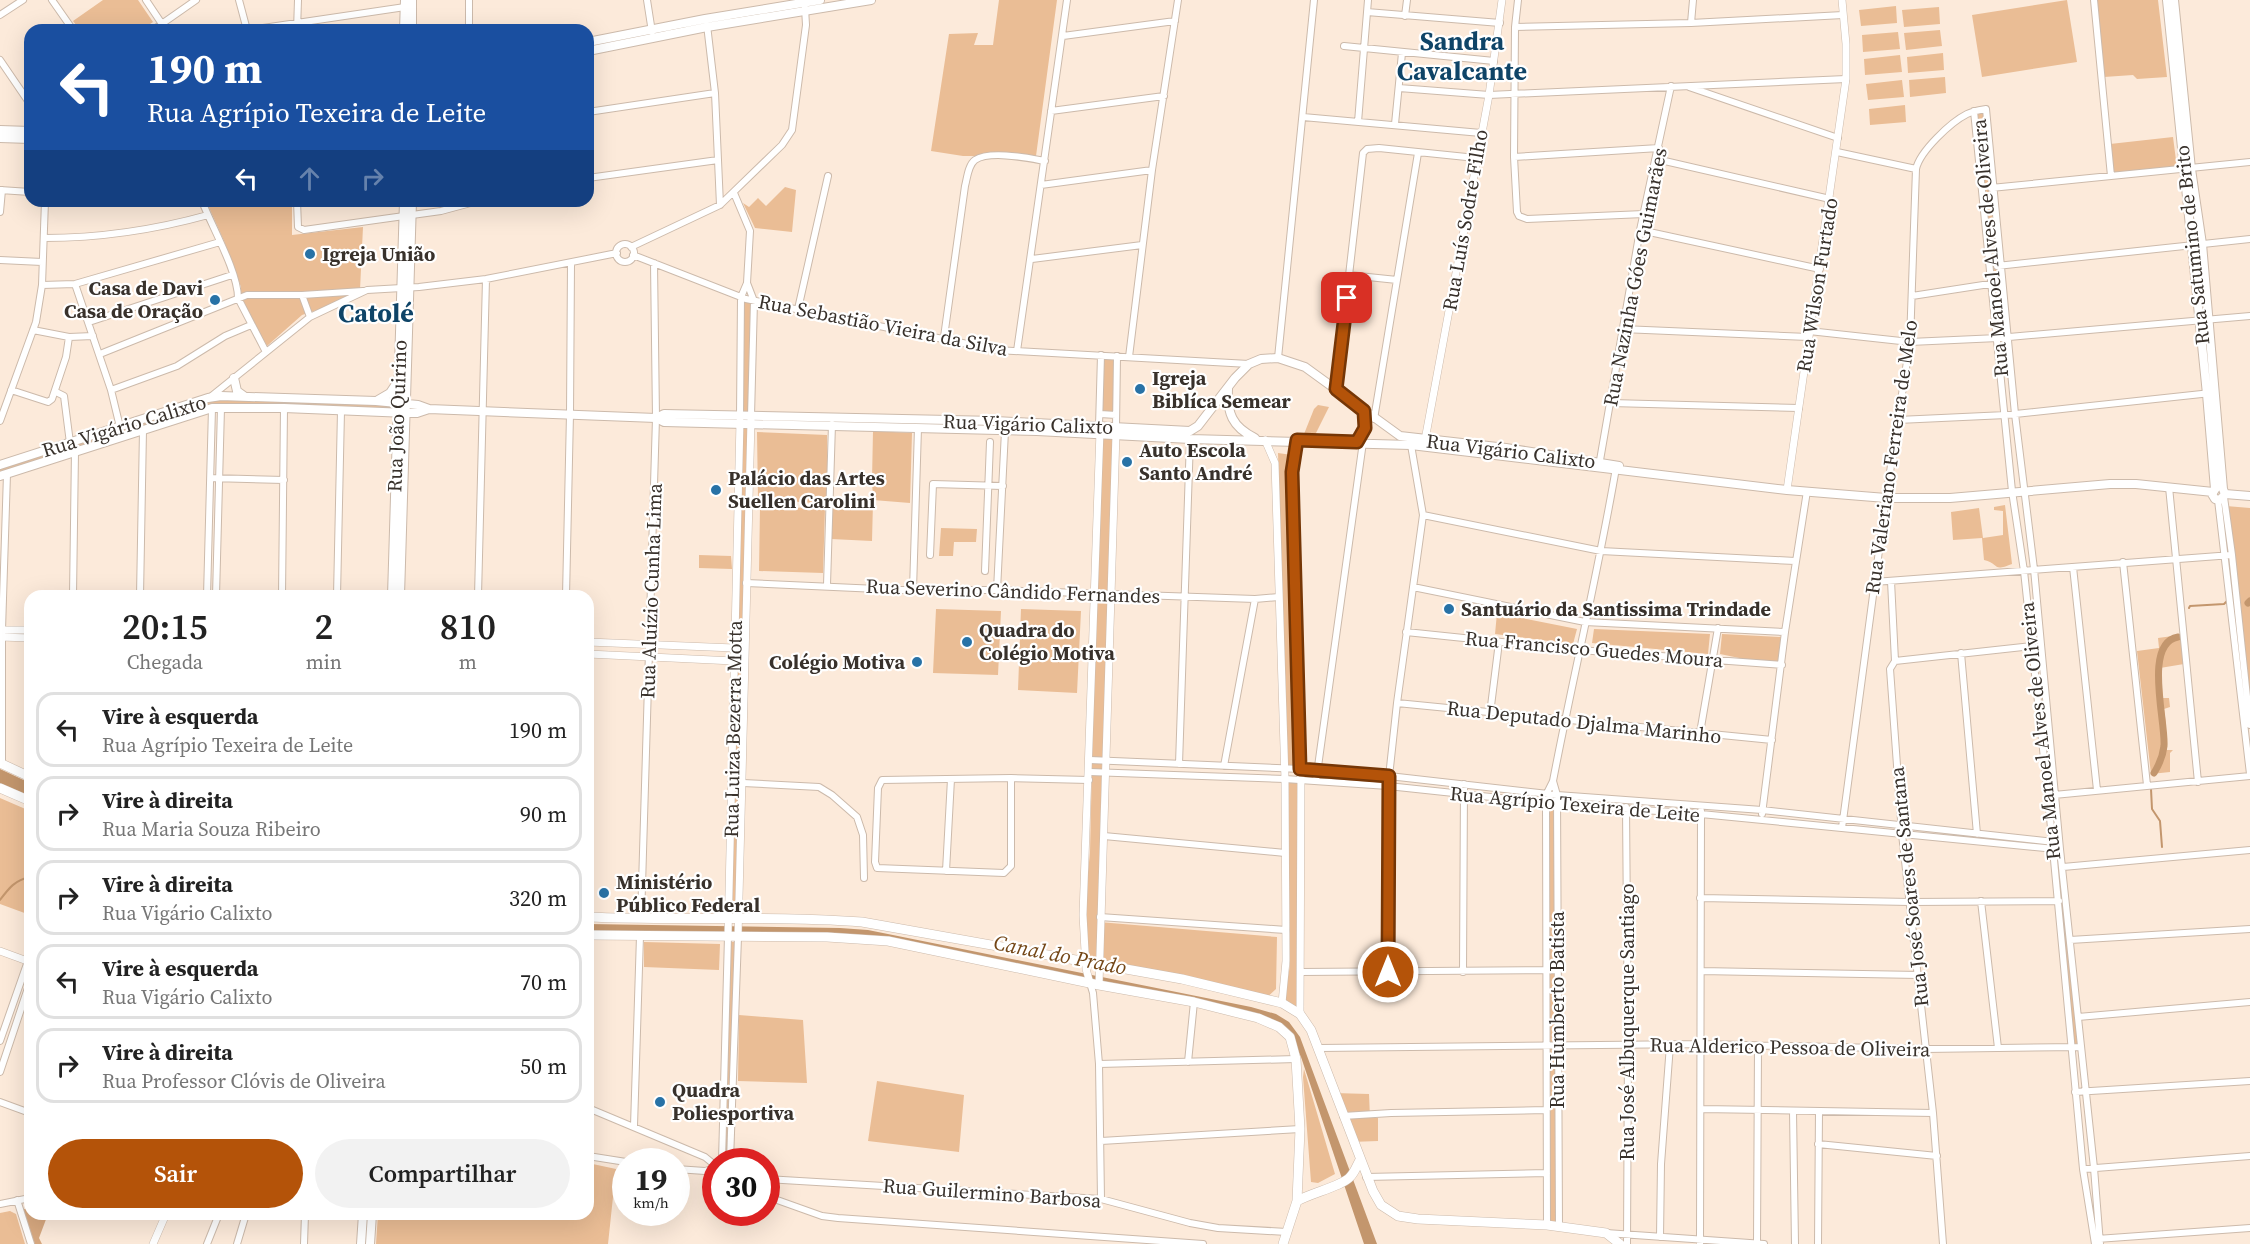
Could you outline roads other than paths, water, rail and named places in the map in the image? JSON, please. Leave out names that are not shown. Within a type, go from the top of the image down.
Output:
[{"type":"main road","points":[[412,0],[412,24]]},
{"type":"main road","points":[[805,7],[820,0]]},
{"type":"main road","points":[[594,49],[706,23],[805,7],[871,0]]},
{"type":"main road","name":"Rua Satumino de Brito","points":[[2167,0],[2178,73],[2188,170],[2191,245],[2204,320]]},
{"type":"main road","name":"Rua Satumino de Brito","points":[[2174,0],[2178,73]]},
{"type":"main road","points":[[404,24],[405,4]]},
{"type":"main road","points":[[594,41],[652,34]]},
{"type":"main road","points":[[0,130],[24,131]]},
{"type":"main road","points":[[0,138],[24,139]]},
{"type":"main road","name":"Rua Satumino de Brito","points":[[2188,170],[2202,244],[2204,320],[2219,493]]},
{"type":"main road","name":"Rua João Quirino","points":[[406,207],[408,216]]},
{"type":"main road","name":"Rua João Quirino","points":[[400,590],[402,403],[408,216],[410,207]]},
{"type":"main road","name":"Rua João Quirino","points":[[402,403],[399,380],[406,288]]},
{"type":"main road","points":[[1249,364],[1261,359],[1278,358]]},
{"type":"main road","name":"Rua Vigário Calixto","points":[[1278,358],[1305,367],[1400,436],[1506,448],[1629,470],[1787,490],[1886,498],[1950,498],[2026,490]]},
{"type":"main road","name":"Rua Vigário Calixto","points":[[1116,431],[1190,430],[1198,426],[1249,364]]},
{"type":"main road","points":[[234,378],[237,392],[244,396]]},
{"type":"main road","points":[[376,401],[390,393],[399,380]]},
{"type":"main road","points":[[1228,388],[1230,416],[1235,425],[1261,440]]},
{"type":"main road","name":"Rua Vigário Calixto","points":[[3,475],[120,427],[208,398],[244,396],[376,401],[402,403],[429,410],[656,418],[664,422],[996,421],[1190,439],[1297,440],[1411,445],[1599,464]]},
{"type":"main road","name":"Rua Vigário Calixto","points":[[0,465],[142,430],[216,408],[284,408],[402,413],[429,410]]},
{"type":"main road","points":[[1360,442],[1365,428],[1364,411]]},
{"type":"main road","name":"Rua João Quirino","points":[[392,590],[402,413]]},
{"type":"main road","name":"Rua Vigário Calixto","points":[[832,422],[1005,431],[1100,430]]},
{"type":"main road","points":[[2026,490],[2110,484],[2169,487],[2250,496]]},
{"type":"main road","points":[[1,764],[24,774]]},
{"type":"main road","points":[[0,788],[24,798]]},
{"type":"main road","points":[[594,917],[734,922],[830,920],[862,922],[1086,966],[1100,965],[1182,979],[1282,1003],[1300,1014],[1311,1030],[1358,1163],[1381,1205],[1398,1216],[1418,1219],[1547,1225],[1606,1233],[1620,1244]]},
{"type":"main road","points":[[594,935],[733,936],[888,941],[1094,985],[1194,1002],[1258,1018],[1279,1027],[1290,1037],[1296,1059],[1300,1129],[1297,1202],[1283,1244]]},
{"type":"main road","points":[[1297,1202],[1310,1194],[1342,1184],[1352,1175],[1358,1163]]},
{"type":"main road","points":[[361,1244],[363,1220]]},
{"type":"main road","points":[[370,1244],[372,1220]]},
{"type":"street","points":[[0,15],[23,0]]},
{"type":"street","points":[[52,0],[69,24]]},
{"type":"street","points":[[146,0],[162,24]]},
{"type":"street","points":[[168,24],[196,0]]},
{"type":"street","points":[[239,0],[247,24]]},
{"type":"street","points":[[297,24],[298,0]]},
{"type":"street","points":[[468,0],[469,24]]},
{"type":"street","points":[[646,0],[652,34]]},
{"type":"street","points":[[1017,351],[1068,0]]},
{"type":"street","points":[[1129,357],[1152,170],[1178,0]]},
{"type":"street","points":[[1278,358],[1314,0]]},
{"type":"street","points":[[1358,122],[1368,0]]},
{"type":"street","points":[[1405,16],[1407,0]]},
{"type":"street","name":"Rua Luís Sodré Filho","points":[[1425,440],[1489,95],[1502,0]]},
{"type":"street","points":[[1518,0],[1515,27],[1514,94],[1515,206],[1517,213],[1522,218],[1644,214]]},
{"type":"street","points":[[1692,23],[1693,0]]},
{"type":"street","name":"Rua Wilson Furtado","points":[[1787,490],[1846,79],[1842,0]]},
{"type":"street","points":[[2094,0],[2111,176]]},
{"type":"street","points":[[311,24],[405,4]]},
{"type":"street","points":[[616,254],[622,245],[631,247],[720,205],[782,145],[792,130],[806,25],[805,7]]},
{"type":"street","points":[[1367,12],[1500,23]]},
{"type":"street","points":[[1515,27],[1692,23],[1843,15]]},
{"type":"street","points":[[1063,36],[1175,21]]},
{"type":"street","points":[[706,23],[715,93],[720,205]]},
{"type":"street","points":[[1344,45],[1402,53],[1494,61]]},
{"type":"street","points":[[1395,124],[1402,53]]},
{"type":"street","points":[[0,60],[24,95]]},
{"type":"street","points":[[1399,88],[1489,95],[1846,79]]},
{"type":"street","name":"Rua Nazinha Góes Guimarães","points":[[1599,464],[1640,230],[1671,86]]},
{"type":"street","points":[[1685,86],[1838,138]]},
{"type":"street","points":[[594,111],[715,93]]},
{"type":"street","points":[[1052,111],[1164,96]]},
{"type":"street","name":"Rua Manoel Alves de Oliveira","points":[[2097,1241],[2083,1169],[2070,1047],[2056,901],[2051,795],[2034,570],[2015,414],[1987,110],[1985,109],[1974,111],[2006,415],[2008,492],[2024,571],[2030,646],[2051,795],[2063,867],[2094,1168],[2097,1241]]},
{"type":"street","name":"Rua Valeriano Ferreira de Melo","points":[[1842,828],[1874,582],[1910,342],[1917,162],[1927,149],[1961,118],[1974,111]]},
{"type":"street","points":[[1303,117],[1481,133]]},
{"type":"street","points":[[1336,389],[1363,153],[1371,148],[1476,158]]},
{"type":"street","points":[[1514,157],[1659,148]]},
{"type":"street","points":[[1837,152],[1916,170]]},
{"type":"street","points":[[1374,419],[1418,153]]},
{"type":"street","points":[[944,337],[965,186],[976,159],[1013,156],[1045,161]]},
{"type":"street","points":[[1656,159],[1830,199]]},
{"type":"street","points":[[594,177],[718,160]]},
{"type":"street","points":[[1983,189],[2250,162]]},
{"type":"street","points":[[1041,185],[1152,170]]},
{"type":"street","points":[[798,309],[828,176]]},
{"type":"street","points":[[0,212],[1,190],[24,192]]},
{"type":"street","points":[[734,193],[750,231],[747,283],[741,297]]},
{"type":"street","points":[[0,421],[33,330],[42,285],[45,207]]},
{"type":"street","points":[[205,207],[238,289],[238,298],[266,352]]},
{"type":"street","points":[[297,207],[298,227],[309,229],[408,216],[456,207]]},
{"type":"street","points":[[44,238],[75,238],[132,232],[208,214]]},
{"type":"street","points":[[1640,230],[1820,269]]},
{"type":"street","points":[[1990,267],[2250,239]]},
{"type":"street","points":[[42,285],[75,284],[220,242]]},
{"type":"street","points":[[1032,259],[1142,245]]},
{"type":"street","points":[[616,254],[624,262],[630,260],[633,255],[631,247]]},
{"type":"street","points":[[100,354],[253,294],[302,295],[406,288],[486,279],[616,254]]},
{"type":"street","name":"Rua Sebastião Vieira da Silva","points":[[633,255],[741,297],[944,337],[997,350],[1249,364]]},
{"type":"street","points":[[0,260],[42,262]]},
{"type":"street","points":[[566,590],[571,263]]},
{"type":"street","name":"Rua Aluízio Cunha Lima","points":[[641,919],[656,418],[654,263]]},
{"type":"street","points":[[88,322],[232,274]]},
{"type":"street","points":[[1349,275],[1397,280]]},
{"type":"street","points":[[478,590],[486,279]]},
{"type":"street","points":[[1912,297],[2002,282]]},
{"type":"street","points":[[747,283],[754,300]]},
{"type":"street","points":[[75,284],[100,354],[120,427]]},
{"type":"street","points":[[208,398],[310,317],[368,290]]},
{"type":"street","points":[[302,295],[310,317]]},
{"type":"street","name":"Rua Luiza Bezerra Motta","points":[[734,922],[732,775],[741,297]]},
{"type":"street","name":"Rua Luiza Bezerra Motta","points":[[722,1148],[723,1094],[743,779],[754,300]]},
{"type":"street","points":[[1622,329],[1808,334],[1910,342],[2008,338],[2250,316]]},
{"type":"street","points":[[111,390],[177,366],[225,336],[251,325]]},
{"type":"street","points":[[33,330],[69,337],[93,336]]},
{"type":"street","points":[[10,390],[48,402],[52,399],[66,357],[69,337]]},
{"type":"street","points":[[1101,355],[1090,760],[1083,915],[1086,966],[1094,985],[1099,1064],[1101,1199]]},
{"type":"street","points":[[1094,985],[1100,965],[1117,356]]},
{"type":"street","points":[[56,392],[64,396],[73,447],[73,590]]},
{"type":"street","points":[[1898,420],[2006,415],[2210,394]]},
{"type":"street","points":[[1611,404],[1799,408]]},
{"type":"street","points":[[216,408],[220,477],[216,590]]},
{"type":"street","points":[[207,590],[216,408]]},
{"type":"street","points":[[282,590],[284,408]]},
{"type":"street","points":[[337,590],[341,411]]},
{"type":"street","points":[[1100,414],[1116,415]]},
{"type":"street","points":[[828,585],[832,422]]},
{"type":"street","points":[[913,590],[918,428]]},
{"type":"street","points":[[140,590],[142,430]]},
{"type":"street","points":[[997,590],[1005,431]]},
{"type":"street","points":[[1179,764],[1190,439]]},
{"type":"street","points":[[1261,440],[1275,462],[1285,769],[1286,961],[1282,1003]]},
{"type":"street","points":[[1297,440],[1292,472],[1301,781],[1300,1014]]},
{"type":"street","points":[[985,571],[990,442]]},
{"type":"street","points":[[1316,781],[1360,442]]},
{"type":"street","points":[[1388,972],[1388,786],[1422,515],[1411,445]]},
{"type":"street","points":[[1557,795],[1553,781],[1601,551],[1616,467]]},
{"type":"street","points":[[1,764],[3,475]]},
{"type":"street","points":[[211,478],[284,480]]},
{"type":"street","points":[[738,483],[749,484]]},
{"type":"street","points":[[930,555],[933,484],[1003,486]]},
{"type":"street","points":[[2169,487],[2198,782]]},
{"type":"street","points":[[1761,820],[1785,632],[1807,491]]},
{"type":"street","name":"Rua Satumino de Brito","points":[[2219,493],[2250,725]]},
{"type":"street","points":[[1422,515],[1601,551],[1795,561]]},
{"type":"street","points":[[1874,582],[2229,555]]},
{"type":"street","name":"Rua Satumino de Brito","points":[[2229,555],[2250,775]]},
{"type":"street","points":[[2123,562],[2147,785]]},
{"type":"street","points":[[2073,567],[2097,790]]},
{"type":"street","points":[[1891,581],[1894,661],[2040,645]]},
{"type":"street","name":"Rua Severino Cândido Fernandes","points":[[746,582],[913,590],[997,590],[1255,599],[1279,597]]},
{"type":"street","points":[[1413,587],[1585,622],[1785,632]]},
{"type":"street","points":[[1224,766],[1255,599]]},
{"type":"street","points":[[2026,605],[2037,604]]},
{"type":"street","points":[[1700,733],[1718,628]]},
{"type":"street","points":[[1,633],[24,631]]},
{"type":"street","name":"Rua Francisco Guedes Moura","points":[[1406,632],[1579,650],[1782,665]]},
{"type":"street","points":[[1,633],[24,637]]},
{"type":"street","points":[[594,642],[734,648]]},
{"type":"street","points":[[1491,706],[1499,642]]},
{"type":"street","points":[[1961,653],[1978,841]]},
{"type":"street","points":[[594,654],[734,661]]},
{"type":"street","name":"Rua José Soares de Santana","points":[[1894,661],[1890,674],[1902,834],[1934,1113],[1943,1244]]},
{"type":"street","name":"Rua Deputado Djalma Marinho","points":[[1397,703],[1772,740]]},
{"type":"street","name":"Rua Agrípio Texeira de Leite","points":[[1090,760],[1300,769],[1389,776],[1557,795],[1762,810],[1977,833],[2060,846]]},
{"type":"street","name":"Rua Agrípio Texeira de Leite","points":[[946,871],[877,868],[875,862],[878,788],[882,780],[1089,776],[1105,773],[1285,779],[1388,786],[1556,804],[1701,814],[1978,841],[2052,845]]},
{"type":"street","points":[[732,775],[743,779],[819,787],[832,795],[856,817],[863,836],[864,878]]},
{"type":"street","points":[[2051,795],[2250,775]]},
{"type":"street","points":[[951,779],[946,871],[1004,873],[1009,870],[1013,845],[1011,778]]},
{"type":"street","name":"Rua Humberto Batista","points":[[1547,1225],[1546,803],[1553,781]]},
{"type":"street","points":[[1463,972],[1464,784]]},
{"type":"street","name":"Rua Humberto Batista","points":[[1557,795],[1559,1226]]},
{"type":"street","name":"Rua José Albuquerque Santiago","points":[[1626,800],[1627,1244]]},
{"type":"street","points":[[1701,1241],[1702,805]]},
{"type":"street","points":[[1104,836],[1286,853]]},
{"type":"street","points":[[2063,867],[2250,850]]},
{"type":"street","points":[[1700,898],[1910,902],[2066,901]]},
{"type":"street","points":[[1981,901],[1998,1048]]},
{"type":"street","points":[[1100,917],[1286,930]]},
{"type":"street","points":[[2070,940],[2250,929]]},
{"type":"street","points":[[634,1126],[640,936]]},
{"type":"street","name":"Rua Luiza Bezerra Motta","points":[[730,1148],[733,936]]},
{"type":"street","points":[[0,951],[24,960]]},
{"type":"street","points":[[1300,972],[1557,970]]},
{"type":"street","points":[[1701,971],[1919,975]]},
{"type":"street","points":[[0,1041],[24,976]]},
{"type":"street","points":[[0,1072],[24,1000]]},
{"type":"street","points":[[1188,1062],[1194,1002]]},
{"type":"street","points":[[2078,1017],[2250,1002]]},
{"type":"street","name":"Rua Alderico Pessoa de Oliveira","points":[[1319,1048],[1700,1044],[1925,1049],[2080,1047]]},
{"type":"street","points":[[1606,1233],[1759,1244],[1758,1045]]},
{"type":"street","points":[[1660,1237],[1661,1164],[1670,1046]]},
{"type":"street","points":[[1099,1064],[1296,1059]]},
{"type":"street","points":[[2075,1092],[2250,1081]]},
{"type":"street","points":[[723,1094],[732,1094]]},
{"type":"street","points":[[0,1102],[24,1111]]},
{"type":"street","points":[[1702,1109],[1934,1113]]},
{"type":"street","points":[[594,1110],[702,1156]]},
{"type":"street","points":[[1343,1116],[1546,1110]]},
{"type":"street","points":[[1793,1111],[1796,1244]]},
{"type":"street","points":[[1818,1244],[1819,1111]]},
{"type":"street","points":[[1101,1141],[1300,1129]]},
{"type":"street","points":[[1818,1144],[1937,1156]]},
{"type":"street","points":[[2083,1169],[2250,1156]]},
{"type":"street","points":[[594,1157],[612,1160]]},
{"type":"street","points":[[1366,1177],[1547,1173]]},
{"type":"street","name":"Rua Guilermino Barbosa","points":[[780,1180],[1101,1199],[1190,1223],[1218,1228],[1287,1232]]},
{"type":"street","points":[[0,1204],[24,1199]]},
{"type":"street","points":[[17,1200],[31,1244]]},
{"type":"street","points":[[780,1201],[822,1216],[838,1218],[1203,1244]]},
{"type":"street","points":[[153,1244],[163,1220]]},
{"type":"street","points":[[207,1244],[217,1220]]},
{"type":"street","points":[[237,1244],[244,1220]]},
{"type":"street","points":[[304,1244],[305,1220]]},
{"type":"street","points":[[2097,1241],[2250,1228]]},
{"type":"waterway","points":[[2189,608],[2190,606],[2224,604],[2227,601]]},
{"type":"waterway","points":[[2154,773],[2164,746],[2159,685],[2161,653],[2167,642],[2178,637]]},
{"type":"waterway","points":[[2151,789],[2152,809],[2160,821],[2162,847]]},
{"type":"waterway","points":[[0,900],[13,885],[24,879]]},
{"type":"place","name":"Igreja União","points":[[310,254]]},
{"type":"place","name":"Casa de Davi Casa de Oração","points":[[215,300]]},
{"type":"place","name":"Igreja Biblíca Semear","points":[[1140,389]]},
{"type":"place","name":"Auto Escola Santo André","points":[[1127,462]]},
{"type":"place","name":"Palácio das Artes Suellen Carolini","points":[[716,490]]},
{"type":"place","name":"Santuário da Santissima Trindade","points":[[1449,609]]},
{"type":"place","name":"Quadra do Colégio Motiva","points":[[967,642]]},
{"type":"place","name":"Colégio Motiva","points":[[917,662]]},
{"type":"place","name":"Ministério Público Federal","points":[[604,893]]},
{"type":"place","name":"Quadra Poliesportiva","points":[[660,1102]]},
{"type":"district","name":"Sandra Cavalcante","points":[[1462,56]]},
{"type":"district","name":"Catolé","points":[[376,313]]},
{"type":"water label","name":"Canal do Prado","points":[[1060,955]]}]
